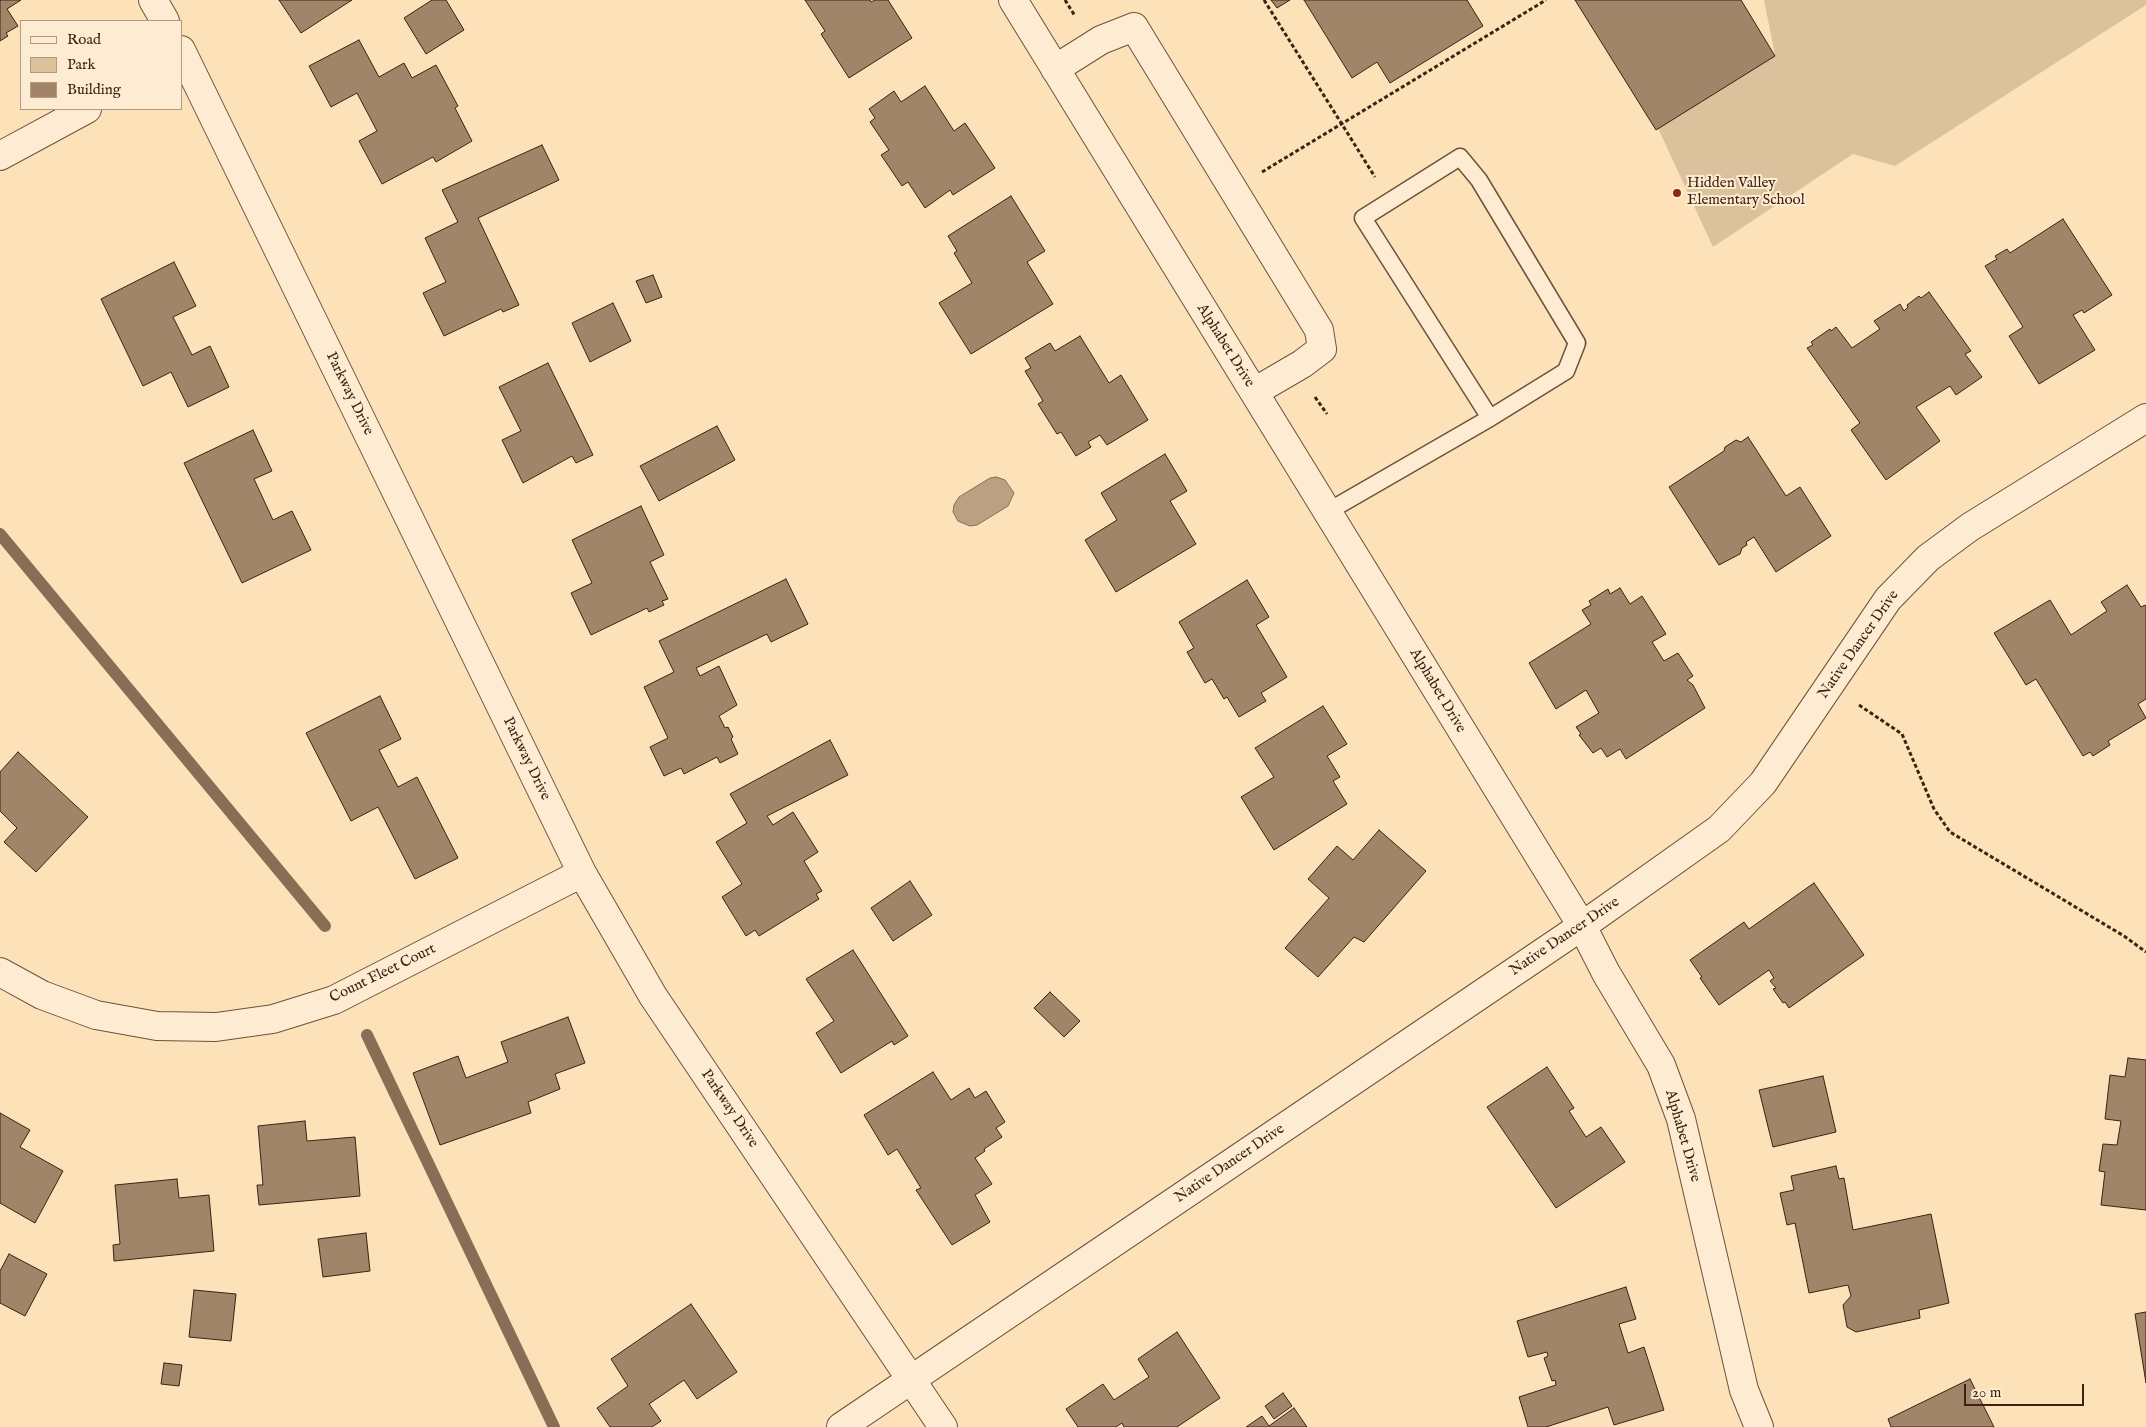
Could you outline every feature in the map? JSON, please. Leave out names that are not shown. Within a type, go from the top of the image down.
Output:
[{"type":"street","points":[[152,0],[164,20]]},
{"type":"street","name":"Alphabet Drive","points":[[1013,0],[1582,926],[1606,973],[1661,1065],[1681,1119],[1744,1390],[1759,1427]]},
{"type":"street","points":[[1055,69],[1101,40],[1134,27],[1319,330],[1322,349],[1302,364],[1254,392]]},
{"type":"street","name":"Parkway Drive","points":[[182,54],[582,873],[653,996],[943,1427]]},
{"type":"street","points":[[0,156],[85,110]]},
{"type":"street","name":"Native Dancer Drive","points":[[841,1427],[1582,926],[1719,828],[1763,783],[1888,599],[1928,558],[1970,528],[2146,418]]},
{"type":"street","name":"Count Fleet Court","points":[[0,972],[42,995],[96,1015],[157,1026],[216,1027],[273,1019],[334,1000],[582,873]]},
{"type":"lane","points":[[1327,512],[1490,418],[1566,371],[1577,343],[1479,180],[1460,157],[1363,218],[1490,418]]},
{"type":"path","points":[[1264,0],[1390,201]]},
{"type":"path","points":[[1256,176],[1546,0]]},
{"type":"path","points":[[1830,685],[1902,734],[1934,809],[1950,832],[2124,936],[2146,952]]},
{"type":"green space","points":[[1764,0],[2146,0],[2146,5],[1895,166],[1853,154],[1713,247],[1657,126],[1775,55]]},
{"type":"shaded area","points":[[996,477],[1005,480],[1014,493],[1008,506],[977,525],[970,526],[958,521],[953,512],[954,505],[959,497],[990,478]]},
{"type":"building","points":[[0,0],[21,0],[7,9],[18,26],[6,33],[8,36],[0,41]]},
{"type":"building","points":[[279,0],[352,0],[301,33]]},
{"type":"building","points":[[432,0],[446,0],[464,30],[426,54],[404,18]]},
{"type":"building","points":[[805,0],[870,0],[871,2],[875,0],[888,0],[912,38],[849,78],[821,34],[825,31]]},
{"type":"building","points":[[1271,0],[1290,0],[1277,8]]},
{"type":"building","points":[[1304,0],[1467,0],[1483,26],[1390,83],[1377,62],[1352,78]]},
{"type":"building","points":[[1575,0],[1741,0],[1775,56],[1656,130]]},
{"type":"building","points":[[359,40],[379,77],[404,63],[412,78],[436,65],[458,106],[455,108],[472,141],[436,162],[433,157],[382,184],[359,141],[377,131],[357,93],[331,107],[309,66]]},
{"type":"building","points":[[925,86],[954,131],[965,123],[995,168],[953,195],[950,190],[925,208],[908,182],[902,186],[881,155],[889,150],[870,122],[875,118],[869,109],[894,91],[901,102]]},
{"type":"building","points":[[542,145],[559,180],[478,218],[519,305],[503,312],[501,309],[444,336],[423,293],[446,282],[425,238],[458,222],[442,190]]},
{"type":"building","points":[[1011,196],[1045,251],[1027,262],[1053,304],[971,354],[939,303],[972,283],[954,253],[957,251],[948,236]]},
{"type":"building","points":[[2063,219],[2112,295],[2084,313],[2082,310],[2073,315],[2095,350],[2039,384],[2009,336],[2023,327],[1985,266],[1997,259],[1995,256],[2007,249],[2010,253]]},
{"type":"building","points":[[174,262],[196,306],[173,317],[192,355],[210,346],[229,387],[188,407],[171,372],[143,386],[101,299]]},
{"type":"building","points":[[653,275],[662,297],[646,303],[636,281]]},
{"type":"building","points":[[1929,292],[1971,351],[1965,354],[1982,377],[1956,395],[1950,386],[1916,407],[1940,441],[1886,480],[1851,430],[1860,423],[1807,348],[1813,345],[1811,342],[1836,327],[1852,348],[1880,329],[1874,321],[1900,304],[1904,311],[1908,307],[1907,305],[1919,296],[1921,298]]},
{"type":"building","points":[[613,303],[631,341],[590,362],[572,323]]},
{"type":"building","points":[[1080,336],[1109,383],[1121,375],[1148,420],[1107,445],[1100,435],[1088,442],[1091,447],[1076,456],[1061,432],[1057,434],[1038,404],[1043,401],[1025,371],[1031,368],[1025,358],[1050,343],[1055,351]]},
{"type":"building","points":[[548,363],[593,455],[576,463],[572,456],[523,483],[502,440],[521,431],[499,387]]},
{"type":"building","points":[[717,426],[735,460],[659,501],[640,466]]},
{"type":"building","points":[[253,430],[272,471],[254,479],[273,520],[292,511],[311,550],[242,583],[184,463]]},
{"type":"building","points":[[1748,437],[1786,496],[1800,487],[1831,536],[1776,572],[1754,537],[1746,542],[1747,545],[1742,548],[1740,554],[1719,565],[1669,487],[1724,451],[1725,447],[1736,440],[1741,442]]},
{"type":"building","points":[[1165,454],[1187,491],[1170,501],[1196,544],[1116,592],[1085,540],[1117,520],[1101,493]]},
{"type":"building","points":[[641,506],[664,555],[650,562],[668,599],[662,601],[664,605],[649,612],[647,608],[591,635],[571,593],[592,583],[572,540]]},
{"type":"building","points":[[786,579],[808,624],[771,642],[767,634],[696,668],[700,676],[719,666],[737,705],[719,716],[725,728],[728,727],[733,737],[731,739],[738,754],[720,763],[717,757],[684,774],[681,768],[664,776],[650,747],[668,738],[644,687],[674,672],[659,641]]},
{"type":"building","points":[[1247,580],[1269,617],[1256,625],[1287,677],[1261,693],[1266,701],[1239,717],[1227,697],[1224,699],[1212,679],[1205,683],[1187,652],[1194,648],[1179,622]]},
{"type":"building","points":[[2127,585],[2141,607],[2146,606],[2146,699],[2138,704],[2146,718],[2108,741],[2110,745],[2093,756],[2090,752],[2083,756],[2036,679],[2026,685],[1994,633],[2050,600],[2071,635],[2107,611],[2101,602]]},
{"type":"building","points":[[1620,588],[1630,604],[1642,596],[1666,634],[1652,642],[1664,661],[1678,653],[1693,676],[1687,680],[1693,685],[1705,708],[1626,759],[1620,749],[1607,757],[1601,748],[1593,753],[1579,735],[1581,734],[1576,727],[1599,713],[1586,690],[1556,709],[1529,663],[1591,624],[1582,610],[1591,605],[1589,601],[1608,589],[1610,594]]},
{"type":"building","points":[[380,696],[401,739],[379,750],[398,787],[417,777],[458,858],[415,879],[378,807],[351,821],[306,733]]},
{"type":"building","points":[[1323,706],[1347,744],[1327,756],[1340,777],[1333,781],[1347,804],[1274,850],[1241,797],[1274,777],[1255,748]]},
{"type":"building","points":[[830,740],[848,775],[767,816],[773,825],[793,812],[818,852],[804,861],[822,891],[816,894],[819,899],[759,936],[755,930],[746,936],[722,897],[742,884],[716,842],[747,823],[730,794]]},
{"type":"building","points":[[18,752],[88,817],[36,872],[4,842],[17,828],[0,811],[0,772]]},
{"type":"building","points":[[1379,830],[1426,871],[1364,942],[1354,937],[1318,977],[1285,948],[1329,898],[1308,879],[1337,846],[1353,860]]},
{"type":"building","points":[[910,881],[932,915],[893,941],[871,908]]},
{"type":"building","points":[[1814,883],[1864,955],[1789,1008],[1773,989],[1776,988],[1770,981],[1774,978],[1769,970],[1719,1005],[1690,960],[1744,922],[1749,929]]},
{"type":"building","points":[[853,950],[908,1036],[894,1045],[892,1041],[841,1073],[816,1033],[834,1021],[806,979]]},
{"type":"building","points":[[1050,992],[1080,1021],[1064,1037],[1034,1008]]},
{"type":"building","points":[[568,1017],[585,1063],[555,1074],[560,1089],[528,1102],[531,1113],[440,1145],[413,1073],[458,1056],[466,1078],[508,1062],[501,1042]]},
{"type":"building","points":[[2128,1058],[2146,1060],[2146,1210],[2101,1205],[2105,1172],[2099,1171],[2103,1144],[2117,1145],[2121,1121],[2105,1119],[2110,1075],[2125,1077]]},
{"type":"building","points":[[1547,1067],[1574,1108],[1569,1111],[1586,1137],[1601,1127],[1625,1162],[1556,1208],[1487,1107]]},
{"type":"building","points":[[933,1072],[951,1100],[969,1088],[975,1098],[986,1091],[1005,1122],[996,1128],[1002,1137],[984,1149],[985,1151],[975,1158],[992,1184],[975,1195],[990,1222],[952,1245],[916,1190],[921,1188],[897,1149],[888,1155],[864,1115]]},
{"type":"building","points":[[1823,1076],[1836,1132],[1773,1147],[1759,1090]]},
{"type":"building","points":[[0,1113],[30,1130],[20,1147],[63,1171],[35,1223],[0,1203]]},
{"type":"building","points":[[305,1121],[307,1141],[355,1137],[360,1196],[259,1205],[257,1185],[263,1185],[258,1126]]},
{"type":"building","points":[[1836,1166],[1839,1179],[1844,1178],[1853,1230],[1931,1214],[1949,1303],[1919,1310],[1920,1318],[1856,1332],[1847,1327],[1843,1305],[1851,1296],[1848,1285],[1809,1293],[1795,1223],[1787,1225],[1780,1193],[1794,1190],[1791,1176]]},
{"type":"building","points":[[177,1179],[179,1198],[209,1195],[214,1251],[114,1261],[113,1245],[120,1244],[115,1185]]},
{"type":"building","points":[[366,1233],[370,1271],[323,1277],[318,1239]]},
{"type":"building","points":[[9,1254],[47,1274],[25,1316],[0,1303],[0,1271]]},
{"type":"building","points":[[1626,1287],[1636,1319],[1619,1324],[1628,1353],[1644,1347],[1664,1410],[1614,1425],[1608,1407],[1546,1427],[1528,1427],[1519,1397],[1556,1385],[1555,1380],[1552,1381],[1544,1358],[1548,1356],[1547,1352],[1528,1357],[1517,1321]]},
{"type":"building","points":[[194,1290],[236,1294],[231,1341],[189,1337]]},
{"type":"building","points":[[691,1304],[737,1372],[697,1399],[684,1380],[649,1404],[661,1421],[652,1427],[610,1427],[597,1408],[628,1386],[611,1359]]},
{"type":"building","points":[[2146,1312],[2146,1383],[2135,1314]]},
{"type":"building","points":[[1177,1332],[1220,1398],[1177,1427],[1124,1427],[1122,1423],[1116,1427],[1078,1427],[1066,1409],[1103,1384],[1114,1400],[1149,1377],[1138,1359]]},
{"type":"building","points":[[164,1363],[182,1365],[179,1386],[161,1384]]},
{"type":"building","points":[[1970,1379],[1994,1427],[1891,1427],[1888,1419]]},
{"type":"building","points":[[1283,1393],[1292,1406],[1274,1419],[1265,1406]]},
{"type":"building","points":[[1294,1408],[1307,1427],[1246,1427],[1262,1416],[1269,1426]]},
{"type":"waterway","points":[[0,534],[325,926]]},
{"type":"waterway","points":[[367,1035],[554,1427]]},
{"type":"place","name":"Hidden Valley Elementary School","points":[[1677,193]]}]
